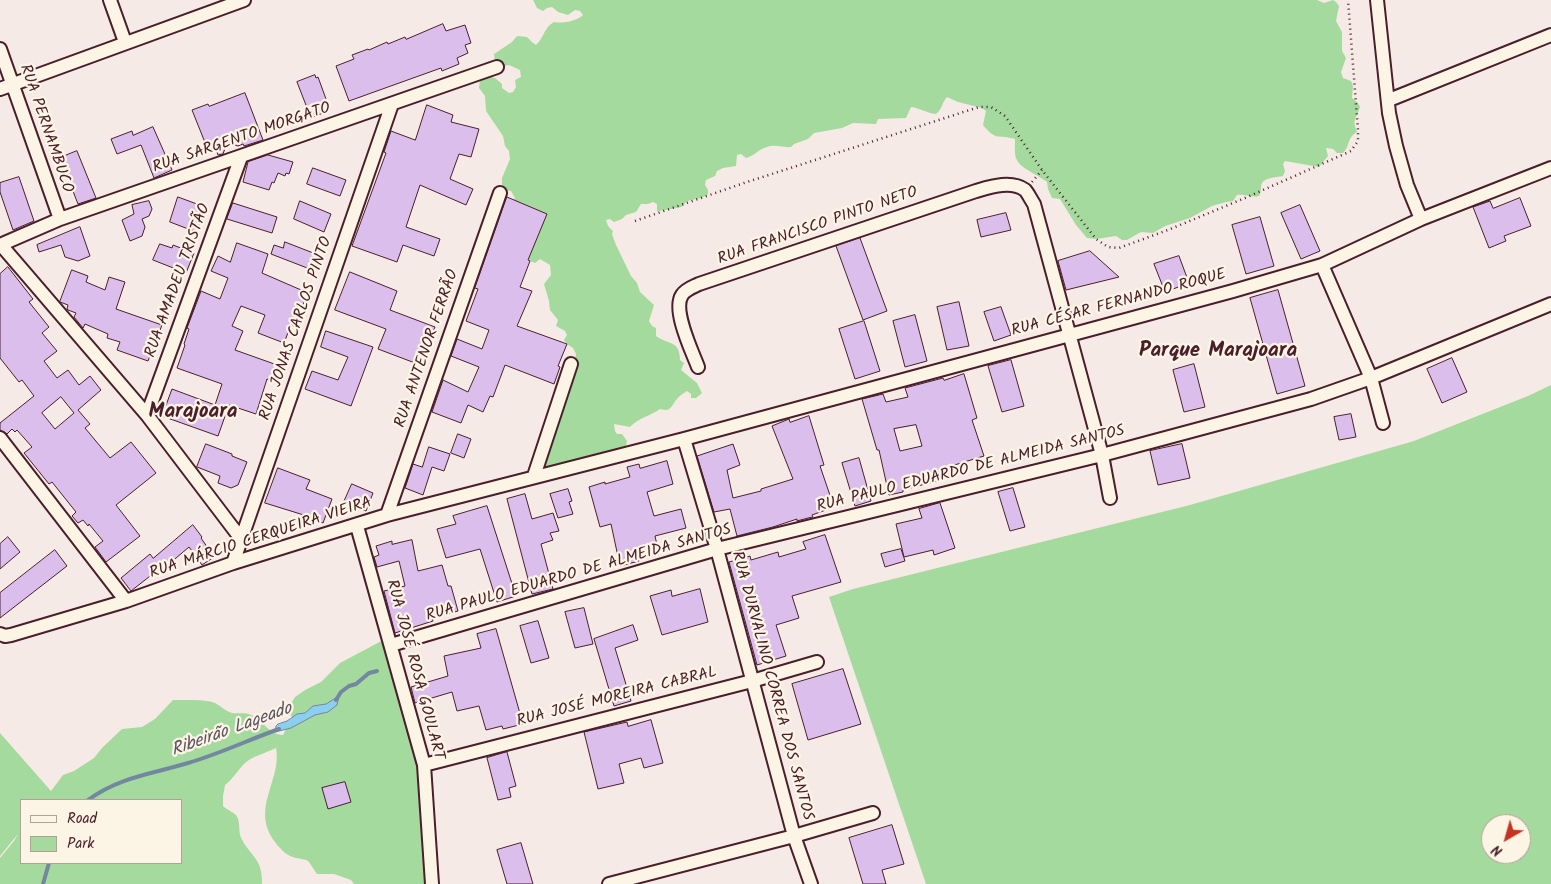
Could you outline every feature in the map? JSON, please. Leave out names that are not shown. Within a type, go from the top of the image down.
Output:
[{"type":"street","points":[[110,0],[125,42]]},
{"type":"street","points":[[6,87],[244,0]]},
{"type":"street","points":[[1376,0],[1389,112],[1396,146],[1421,219]]},
{"type":"street","points":[[1388,100],[1551,35]]},
{"type":"street","name":"RUA PERNAMBUCO","points":[[0,49],[6,87],[60,219]]},
{"type":"street","name":"RUA SARGENTO MORGATO","points":[[0,245],[60,219],[496,66]]},
{"type":"street","name":"RUA JONAS CARLOS PINTO","points":[[233,563],[392,104]]},
{"type":"street","name":"RUA AMADEU TRISTÃO","points":[[148,415],[240,157]]},
{"type":"street","name":"RUA CÉSAR FERNANDO ROQUE","points":[[684,439],[1233,291],[1322,265],[1421,219],[1551,168]]},
{"type":"street","name":"RUA FRANCISCO PINTO NETO","points":[[698,368],[679,308],[679,301],[683,293],[692,287],[996,185],[1012,186],[1025,190],[1034,204],[1069,334]]},
{"type":"street","name":"RUA ANTENOR FERRÃO","points":[[387,516],[500,193]]},
{"type":"street","points":[[0,245],[148,415],[242,540]]},
{"type":"street","points":[[1322,265],[1371,378],[1383,423]]},
{"type":"street","name":"RUA PAULO EDUARDO DE ALMEIDA SANTOS","points":[[391,645],[717,549],[1102,455],[1311,399],[1371,378],[1551,304]]},
{"type":"street","points":[[1069,334],[1102,455],[1110,498]]},
{"type":"street","points":[[534,476],[571,364]]},
{"type":"street","points":[[0,438],[126,601]]},
{"type":"street","name":"RUA MÁRCIO CERQUEIRA VIEIRA","points":[[0,634],[5,636],[11,635],[126,601],[233,563],[387,516],[534,476],[684,439]]},
{"type":"street","name":"RUA DURVALINO CORREA DOS SANTOS","points":[[684,439],[717,549],[794,836],[811,884]]},
{"type":"street","name":"RUA JOSÉ ROSA GOULART","points":[[357,526],[424,765],[432,884]]},
{"type":"street","name":"RUA JOSÉ MOREIRA CABRAL","points":[[424,765],[752,681],[818,662]]},
{"type":"street","points":[[612,884],[873,813]]},
{"type":"path","points":[[636,221],[744,183],[979,107],[991,107],[1004,116],[1042,170],[1096,239],[1108,247],[1119,248],[1168,230],[1351,152],[1358,141],[1358,130],[1348,0]]},
{"type":"green space","points":[[533,0],[1317,0],[1324,3],[1333,0],[1339,6],[1336,21],[1342,32],[1342,51],[1346,58],[1341,72],[1343,78],[1351,81],[1353,86],[1352,98],[1360,107],[1355,122],[1357,132],[1351,137],[1343,153],[1337,153],[1333,149],[1326,148],[1328,156],[1319,167],[1285,161],[1283,164],[1285,171],[1283,176],[1263,181],[1259,196],[1237,195],[1233,201],[1212,206],[1190,218],[1165,226],[1153,233],[1141,232],[1127,240],[1122,240],[1116,236],[1096,239],[1087,238],[1076,225],[1060,199],[1052,198],[1047,182],[1019,163],[1015,156],[1015,139],[992,134],[983,125],[986,111],[982,108],[947,97],[936,114],[911,107],[906,118],[878,119],[876,124],[853,123],[842,128],[814,133],[808,139],[791,147],[770,146],[746,158],[741,154],[737,155],[736,166],[723,168],[717,171],[715,176],[706,180],[705,185],[708,194],[702,198],[688,201],[681,207],[659,211],[657,211],[657,204],[653,202],[641,204],[636,212],[626,215],[622,219],[614,222],[610,219],[606,220],[608,226],[613,231],[612,234],[616,245],[640,292],[654,305],[649,321],[656,328],[656,336],[676,346],[680,360],[684,363],[681,370],[697,383],[702,393],[696,398],[691,398],[691,394],[687,391],[669,409],[660,409],[637,421],[630,427],[614,424],[617,434],[622,434],[627,441],[624,454],[534,476],[576,354],[573,348],[564,340],[567,335],[565,331],[556,326],[558,320],[550,310],[544,284],[551,275],[550,265],[540,259],[535,263],[530,261],[525,254],[511,203],[515,198],[511,191],[506,190],[502,186],[502,178],[510,159],[509,151],[505,146],[503,136],[486,111],[485,96],[479,88],[480,80],[486,76],[495,78],[502,84],[502,88],[509,93],[513,92],[516,87],[515,80],[521,77],[520,70],[509,65],[502,66],[495,63],[494,54],[512,42],[517,36],[527,37],[536,45],[548,27],[554,22],[569,22],[583,15],[580,11],[575,10],[568,15],[558,12],[552,7],[543,11],[537,8]]},
{"type":"green space","points":[[1551,385],[1551,884],[926,884],[829,597],[853,589],[1190,505],[1414,441]]},
{"type":"green space","points":[[389,637],[424,765],[428,884],[354,884],[351,880],[334,874],[317,874],[308,861],[293,857],[282,850],[268,830],[265,818],[268,795],[277,760],[276,748],[247,761],[225,785],[223,796],[223,806],[236,815],[241,838],[261,869],[262,884],[0,884],[0,858],[18,834],[0,856],[0,733],[51,791],[63,775],[74,771],[94,758],[122,729],[142,727],[155,719],[173,700],[212,702],[232,713],[251,715],[269,730],[283,735],[292,718],[289,707],[295,697],[321,682],[340,663]]},
{"type":"water","points":[[339,696],[337,705],[328,712],[315,715],[291,728],[275,732],[278,724],[287,721],[297,714],[305,713],[313,706],[326,704]]},
{"type":"building","points":[[443,24],[446,31],[465,25],[471,43],[465,45],[468,53],[457,58],[459,64],[442,71],[441,68],[349,101],[336,66],[354,59],[352,55],[387,42],[388,44],[405,37],[406,39]]},
{"type":"building","points":[[315,75],[316,78],[318,77],[330,110],[311,118],[297,82]]},
{"type":"building","points":[[245,93],[263,140],[244,146],[243,144],[238,146],[227,143],[223,154],[218,155],[215,147],[208,150],[192,110]]},
{"type":"building","points":[[427,105],[453,115],[451,122],[479,129],[471,157],[459,154],[450,179],[473,189],[466,205],[420,185],[406,227],[440,239],[434,256],[403,245],[397,262],[352,246],[386,153],[384,152],[391,131],[415,140]]},
{"type":"building","points":[[153,127],[172,170],[154,178],[141,145],[117,154],[111,139],[132,131],[133,135]]},
{"type":"building","points":[[77,151],[96,198],[78,204],[60,158]]},
{"type":"building","points":[[268,155],[293,162],[289,174],[286,173],[285,176],[278,173],[269,190],[243,182],[248,162]]},
{"type":"building","points":[[313,168],[346,180],[340,196],[307,184]]},
{"type":"building","points":[[19,177],[34,221],[13,230],[0,192],[0,183]]},
{"type":"building","points":[[178,197],[205,207],[196,232],[170,222]]},
{"type":"building","points":[[507,197],[547,214],[528,260],[530,261],[520,287],[532,291],[517,326],[567,344],[558,366],[560,367],[554,384],[505,365],[493,397],[490,396],[483,412],[468,405],[461,423],[432,412],[443,380],[468,392],[479,367],[451,356],[457,339],[482,349],[489,330],[466,321],[478,289],[475,288]]},
{"type":"building","points":[[1520,198],[1531,226],[1504,236],[1506,241],[1489,248],[1473,207],[1490,201],[1493,208]]},
{"type":"building","points":[[149,201],[152,209],[149,216],[142,219],[145,227],[142,236],[130,241],[122,220],[134,214],[132,205]]},
{"type":"building","points":[[300,201],[331,214],[324,232],[294,219]]},
{"type":"building","points":[[233,203],[277,217],[272,233],[227,219]]},
{"type":"building","points":[[1300,205],[1320,251],[1301,259],[1281,213]]},
{"type":"building","points":[[1006,213],[1011,230],[981,237],[977,220]]},
{"type":"building","points":[[1260,217],[1274,266],[1246,274],[1232,225]]},
{"type":"building","points":[[80,227],[90,256],[78,261],[65,257],[61,245],[39,252],[37,245]]},
{"type":"building","points":[[860,238],[887,311],[863,320],[836,246]]},
{"type":"building","points":[[285,242],[321,256],[315,271],[271,254],[274,245],[283,248]]},
{"type":"building","points":[[237,243],[268,254],[262,273],[308,293],[294,326],[291,325],[284,343],[258,333],[265,315],[241,306],[232,326],[243,331],[235,350],[280,366],[274,382],[267,379],[256,414],[229,405],[218,436],[162,416],[172,389],[215,405],[222,384],[177,368],[189,329],[187,328],[201,291],[220,299],[228,278],[211,271],[218,256],[230,262]]},
{"type":"building","points":[[160,244],[172,248],[173,245],[194,253],[186,273],[153,260]]},
{"type":"building","points":[[1090,251],[1119,277],[1066,290],[1058,261]]},
{"type":"building","points":[[1179,256],[1189,283],[1165,292],[1154,264]]},
{"type":"building","points":[[8,267],[33,299],[29,302],[49,327],[42,333],[57,351],[44,361],[57,378],[68,370],[79,385],[90,376],[101,390],[78,410],[90,424],[85,428],[110,458],[131,442],[156,473],[116,505],[140,536],[106,562],[95,547],[103,541],[89,524],[88,526],[83,520],[78,523],[72,516],[76,512],[52,482],[49,484],[24,453],[32,447],[17,430],[15,432],[12,429],[7,434],[0,430],[0,423],[34,396],[22,380],[19,382],[0,358],[0,274]],"holes":[[[61,397],[74,413],[55,429],[42,413]]]},
{"type":"building","points":[[72,270],[88,276],[86,282],[105,290],[109,277],[125,282],[116,309],[162,325],[148,361],[117,350],[120,342],[107,338],[108,334],[85,324],[83,328],[74,317],[76,313],[67,309],[68,305],[60,302]]},
{"type":"building","points":[[350,272],[397,291],[390,310],[435,327],[428,344],[423,342],[415,363],[378,349],[386,329],[335,310]]},
{"type":"building","points":[[1278,290],[1305,386],[1277,394],[1250,298]]},
{"type":"building","points":[[959,302],[969,346],[947,350],[937,307]]},
{"type":"building","points":[[1001,307],[1011,335],[994,341],[984,312]]},
{"type":"building","points":[[915,315],[927,361],[905,367],[893,321]]},
{"type":"building","points":[[864,321],[880,371],[855,379],[839,329]]},
{"type":"building","points":[[326,331],[373,347],[351,406],[305,389],[312,371],[338,380],[348,357],[321,347]]},
{"type":"building","points":[[1452,358],[1467,392],[1442,403],[1427,369]]},
{"type":"building","points":[[1011,360],[1024,406],[1002,412],[988,366]]},
{"type":"building","points":[[1194,364],[1205,407],[1184,412],[1173,370]]},
{"type":"building","points":[[964,374],[977,418],[972,420],[984,456],[948,467],[951,477],[889,495],[879,450],[877,450],[862,399],[883,394],[886,402],[908,397],[905,388],[943,378],[944,380]],"holes":[[[916,425],[922,446],[900,451],[894,429]]]},
{"type":"building","points":[[1351,414],[1356,437],[1339,440],[1334,417]]},
{"type":"building","points":[[809,416],[824,465],[820,466],[834,507],[812,515],[813,517],[797,521],[797,519],[737,536],[730,509],[714,512],[697,456],[733,444],[740,465],[727,470],[733,498],[761,491],[761,489],[793,479],[772,426],[789,419],[790,422]]},
{"type":"building","points":[[458,434],[471,439],[464,458],[451,453]]},
{"type":"building","points":[[206,444],[247,462],[238,485],[231,488],[218,483],[220,476],[197,467]]},
{"type":"building","points":[[1182,444],[1190,478],[1158,485],[1150,451]]},
{"type":"building","points":[[429,447],[450,454],[444,471],[432,467],[423,495],[405,488],[413,464],[422,467]]},
{"type":"building","points":[[859,458],[871,501],[855,506],[842,463]]},
{"type":"building","points":[[667,461],[673,484],[647,492],[654,516],[681,509],[686,528],[655,536],[659,554],[638,558],[639,561],[620,566],[611,524],[600,527],[589,487],[630,477],[627,467],[639,464],[640,468]]},
{"type":"building","points":[[278,468],[310,480],[306,489],[332,499],[323,523],[265,503]]},
{"type":"building","points":[[352,484],[373,493],[366,511],[344,502]]},
{"type":"building","points":[[1013,488],[1025,527],[1010,531],[998,492]]},
{"type":"building","points":[[568,489],[572,501],[569,502],[573,514],[558,518],[550,494]]},
{"type":"building","points":[[525,494],[532,519],[553,513],[559,531],[550,533],[553,540],[541,544],[553,589],[532,594],[507,499]]},
{"type":"building","points":[[940,503],[955,548],[934,555],[933,550],[904,557],[896,524],[922,518],[919,509]]},
{"type":"building","points":[[487,506],[516,596],[497,602],[480,549],[446,558],[437,529],[456,524],[453,516]]},
{"type":"building","points":[[193,525],[214,557],[202,565],[189,547],[131,591],[121,578],[150,554],[153,558]]},
{"type":"building","points":[[825,535],[841,582],[792,596],[799,618],[776,625],[786,656],[757,665],[729,562],[750,556],[751,560],[778,552],[779,557],[806,549],[803,542]]},
{"type":"building","points":[[8,537],[20,552],[0,569],[0,544]]},
{"type":"building","points":[[412,540],[418,571],[442,565],[448,586],[451,586],[458,611],[432,618],[433,621],[395,633],[384,591],[405,586],[399,561],[377,567],[374,557],[379,555],[376,546],[392,541],[392,544]]},
{"type":"building","points":[[901,549],[905,561],[885,567],[881,554]]},
{"type":"building","points":[[55,550],[67,566],[0,618],[0,593]]},
{"type":"building","points":[[700,589],[708,622],[662,635],[650,596],[671,590],[672,596]]},
{"type":"building","points":[[584,608],[593,644],[575,648],[565,612]]},
{"type":"building","points":[[538,621],[549,658],[531,663],[520,626]]},
{"type":"building","points":[[633,625],[638,640],[615,648],[631,701],[614,706],[594,639]]},
{"type":"building","points":[[496,629],[523,724],[503,729],[502,726],[486,730],[479,706],[457,711],[452,692],[415,703],[411,687],[448,676],[444,656],[481,648],[477,634]]},
{"type":"building","points":[[843,669],[861,724],[808,740],[792,684]]},
{"type":"building","points":[[651,720],[663,763],[644,768],[641,758],[619,764],[624,783],[598,789],[584,732],[627,722],[628,726]]},
{"type":"building","points":[[507,752],[516,786],[509,788],[511,797],[498,800],[487,758]]},
{"type":"building","points":[[345,782],[351,802],[328,809],[322,788]]},
{"type":"building","points":[[892,825],[904,864],[882,870],[886,884],[863,884],[849,838]]},
{"type":"building","points":[[521,843],[533,884],[507,884],[497,850]]},
{"type":"waterway","name":"Ribeirão Lageado","points":[[336,700],[341,692],[349,686],[356,684],[369,673],[377,671]]},
{"type":"waterway","name":"Ribeirão Lageado","points":[[90,799],[124,781],[200,759],[279,729]]},
{"type":"waterway","name":"Ribeirão Lageado","points":[[43,884],[49,864]]},
{"type":"district","name":"Parque Marajoara","points":[[1218,352]]},
{"type":"district","name":"Marajoara","points":[[193,413]]}]
